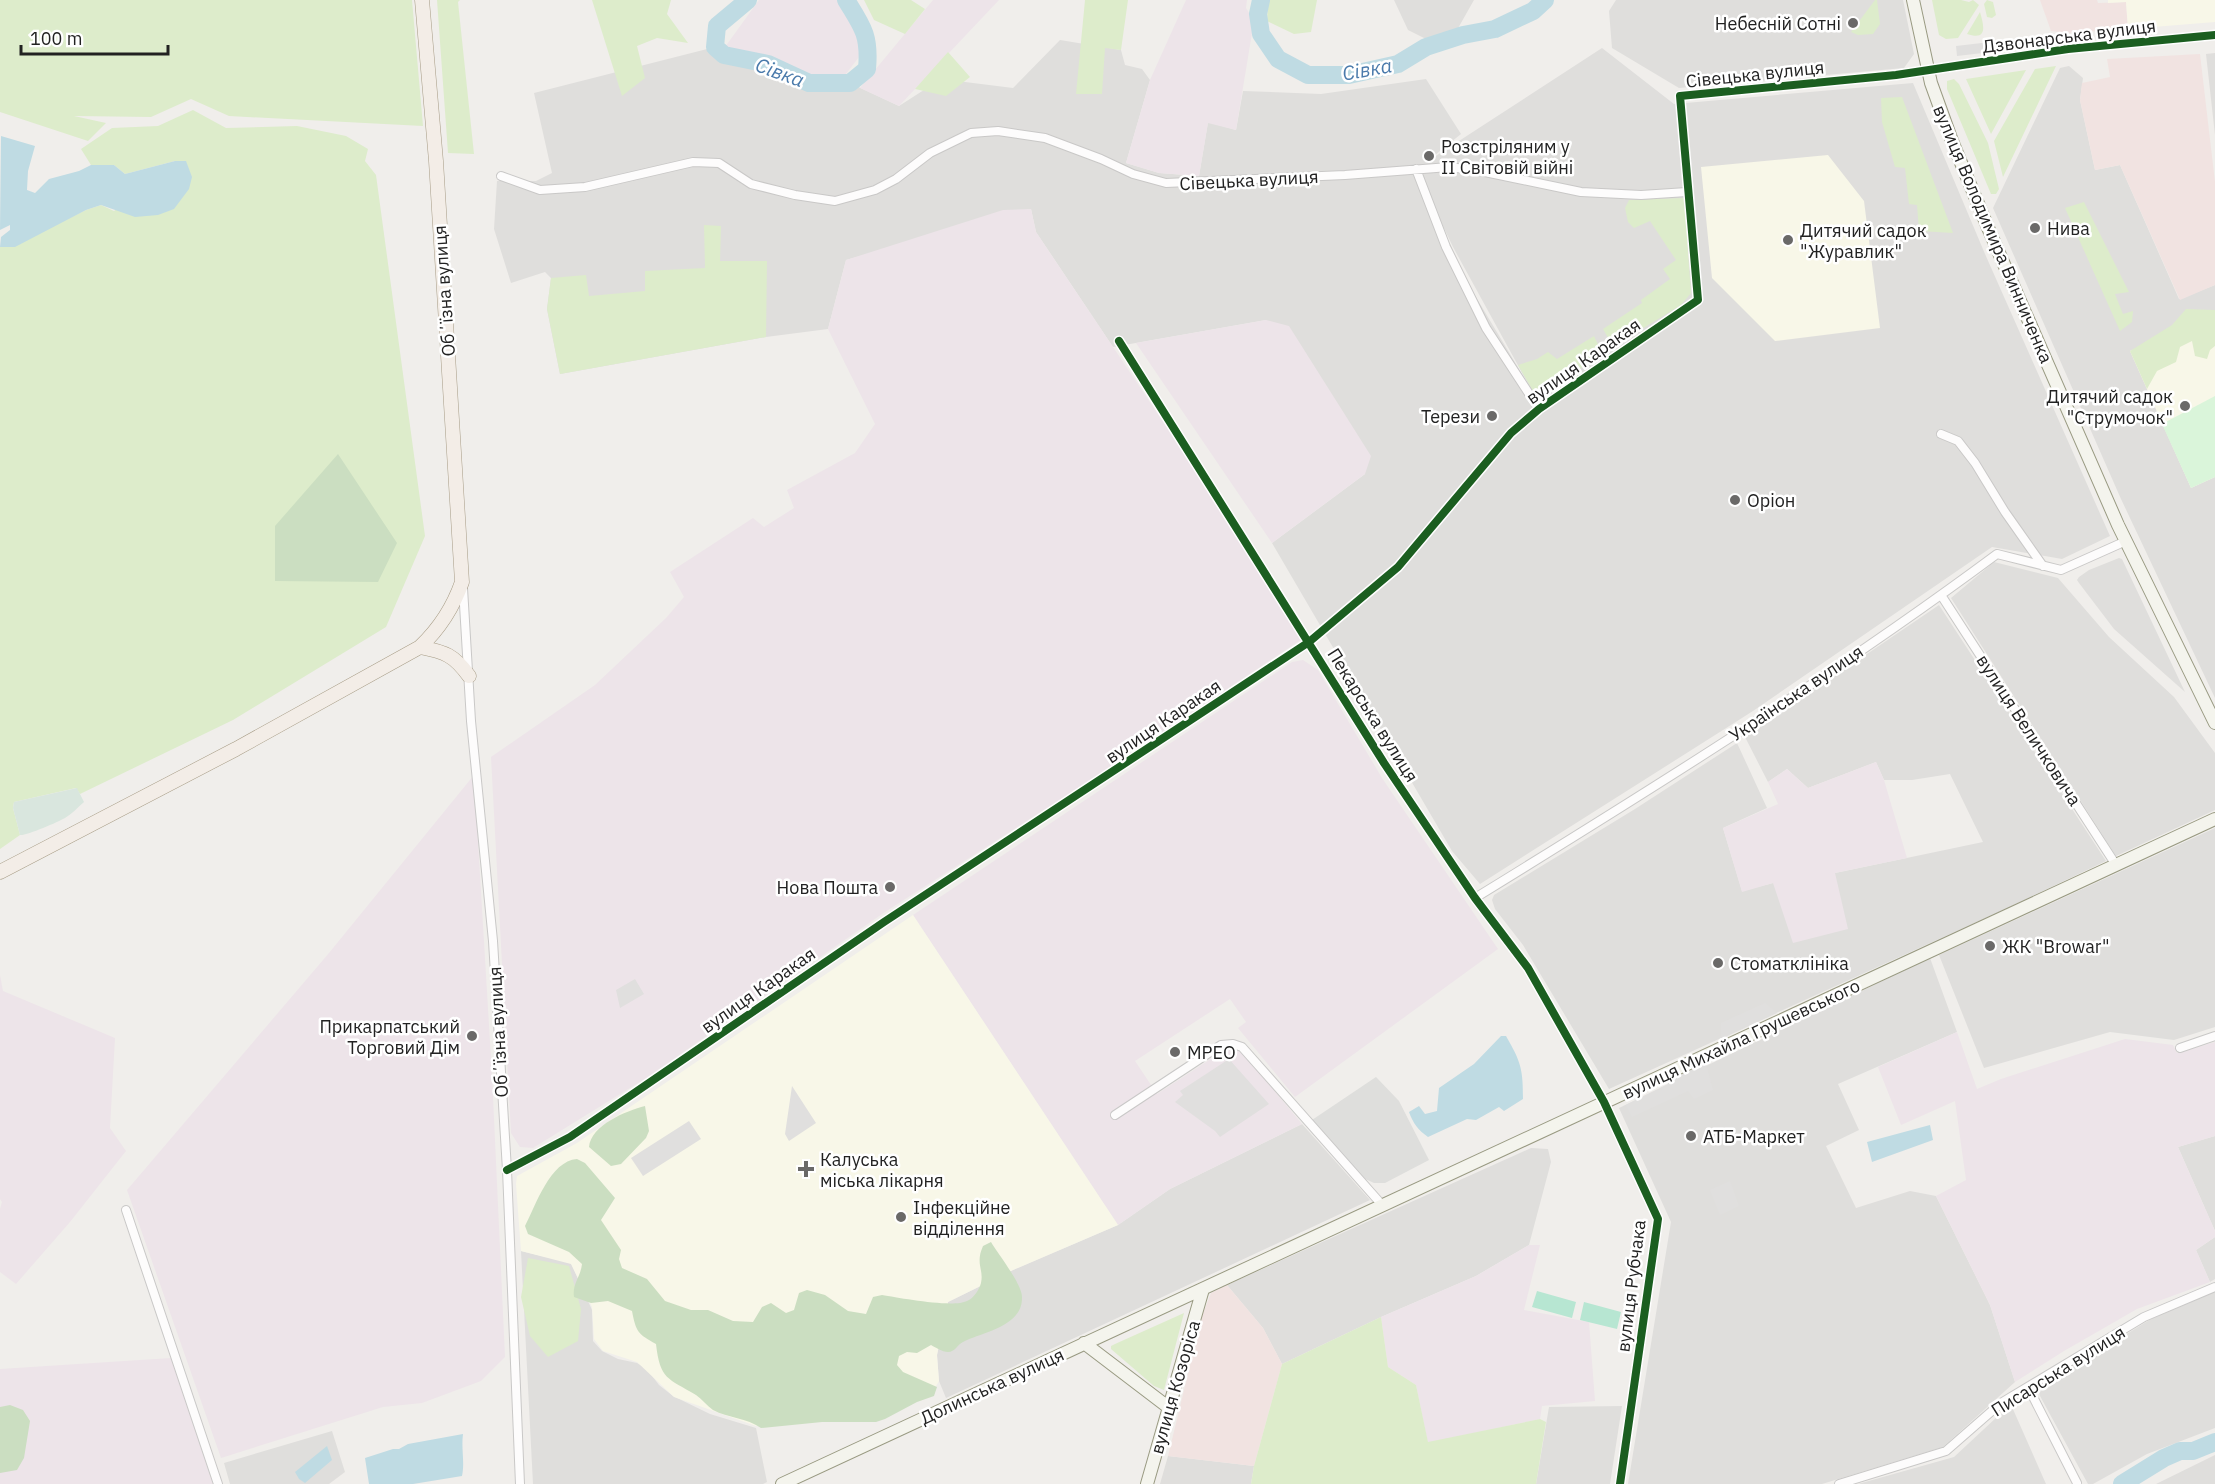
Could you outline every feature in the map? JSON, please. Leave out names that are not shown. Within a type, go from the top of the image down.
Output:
[{"type":"main road","name":"Обʼїзна вулиця","points":[[0,872],[236,749],[420,647],[437,631],[455,603],[462,582],[436,161],[422,0]]},
{"type":"main road","name":"вулиця Володимира Винниченка","points":[[1913,0],[1928,70],[1952,141],[2126,541],[2215,723]]},
{"type":"main road","points":[[420,647],[446,653],[458,662],[469,676]]},
{"type":"main road","name":"вулиця Михайла Грушевського","points":[[1203,1289],[2215,819]]},
{"type":"main road","name":"Долинська вулиця","points":[[782,1484],[1203,1289]]},
{"type":"main road","name":"вулиця Козоріса","points":[[1147,1484],[1203,1289]]},
{"type":"main road","points":[[1084,1343],[1168,1407]]},
{"type":"street","name":"Дзвонарська вулиця","points":[[1928,70],[2068,49],[2215,35]]},
{"type":"street","name":"Сівецька вулиця","points":[[501,176],[540,190],[585,187],[693,162],[719,164],[751,184],[795,195],[835,201],[874,190],[896,179],[930,153],[971,133],[998,131],[1045,138],[1133,174],[1166,183],[1345,175],[1449,167],[1480,171],[1581,192],[1641,195],[1687,192],[1680,96],[1928,70]]},
{"type":"street","points":[[1416,169],[1446,247],[1486,328],[1539,410]]},
{"type":"street","name":"вулиця Каракая","points":[[507,1170],[570,1137],[876,927],[1309,642],[1398,567],[1511,433],[1539,410],[1698,300],[1687,192]]},
{"type":"street","name":"Пекарська вулиця","points":[[1119,341],[1384,764],[1475,898],[1528,968],[1604,1102]]},
{"type":"street","points":[[1941,434],[1958,441],[2043,566]]},
{"type":"street","name":"Українська вулиця","points":[[1475,898],[1643,795],[1729,739],[1941,595],[1997,554],[2061,570],[2126,541]]},
{"type":"street","name":"Обʼїзна вулиця","points":[[462,582],[474,754],[493,941],[507,1170],[520,1484]]},
{"type":"street","name":"вулиця Величковича","points":[[1941,595],[2116,865]]},
{"type":"street","points":[[2180,1048],[2215,1036]]},
{"type":"street","points":[[1115,1115],[1221,1045],[1233,1044],[1242,1047],[1383,1206]]},
{"type":"street","name":"вулиця Рубчака","points":[[1604,1102],[1658,1219],[1620,1484]]},
{"type":"street","points":[[126,1210],[218,1484]]},
{"type":"street","name":"Писарська вулиця","points":[[1839,1484],[1946,1451],[2001,1403],[2144,1317],[2215,1287]]},
{"type":"street","points":[[2028,1387],[2077,1483]]},
{"type":"shaded area","points":[[759,0],[841,0],[860,32],[866,48],[842,79],[812,78],[770,60],[725,47]]},
{"type":"shaded area","points":[[933,0],[999,0],[899,106],[860,88]]},
{"type":"shaded area","points":[[1186,0],[1247,0],[1246,8],[1254,21],[1236,130],[1208,123],[1199,176],[1159,173],[1126,163],[1150,80]]},
{"type":"shaded area","points":[[1394,0],[1474,0],[1457,30],[1426,39],[1408,30]]},
{"type":"shaded area","points":[[1616,0],[1903,0],[1914,54],[1904,68],[1679,88],[1612,48],[1609,11]]},
{"type":"shaded area","points":[[2040,0],[2126,2],[2128,29],[2069,33],[2051,31]]},
{"type":"shaded area","points":[[2108,0],[2215,0],[2215,22],[2128,29],[2126,2],[2108,3]]},
{"type":"shaded area","points":[[2016,39],[2050,39],[2052,45],[1957,56],[1956,46]]},
{"type":"shaded area","points":[[1060,40],[1121,50],[1125,65],[1142,69],[1150,80],[1126,163],[1159,173],[1199,176],[1208,122],[1236,130],[1243,91],[1321,94],[1426,79],[1461,134],[1425,163],[1602,48],[1674,104],[1913,83],[1985,254],[2110,536],[2062,559],[1992,547],[1753,711],[1480,884],[1452,851],[1272,543],[1365,474],[1266,320],[1113,347],[1036,232],[1031,209],[846,260],[828,329],[766,337],[560,374],[547,309],[551,278],[545,272],[511,283],[494,229],[497,181],[536,181],[552,173],[534,93],[715,47],[724,55],[768,64],[809,83],[850,83],[899,106],[941,79],[1013,88]],"holes":[[[1421,180],[1453,247],[1531,389],[1446,247]]]},
{"type":"shaded area","points":[[2215,53],[2215,135],[2206,54]]},
{"type":"shaded area","points":[[2200,54],[2215,182],[2215,285],[2180,300],[2120,165],[2095,170],[2080,100],[2082,83],[2110,77],[2107,59]]},
{"type":"shaded area","points":[[2069,66],[2083,78],[2080,100],[2095,170],[2120,165],[2179,299],[2215,285],[2215,698],[2121,499],[1993,208],[2060,68]]},
{"type":"shaded area","name":"Дитячий садок \"Журавлик\"","points":[[1828,155],[1864,201],[1880,328],[1775,341],[1712,278],[1701,167]]},
{"type":"shaded area","points":[[1031,209],[1036,232],[1186,456],[1302,639],[1106,770],[885,912],[646,1078],[533,1148],[520,1147],[511,1133],[491,757],[595,685],[666,618],[684,597],[670,572],[753,518],[764,527],[794,508],[787,490],[855,453],[875,424],[828,329],[846,260],[1003,210]]},
{"type":"shaded area","name":"Дитячий садок \"Струмочок\"","points":[[2215,313],[2215,477],[2191,488],[2130,351]]},
{"type":"shaded area","points":[[1266,320],[1289,326],[1371,456],[1365,474],[1272,543],[1136,343]]},
{"type":"shaded area","points":[[2119,558],[2122,559],[2185,692],[2114,629],[2077,580],[2089,570]]},
{"type":"shaded area","points":[[1994,562],[2058,578],[2109,637],[2174,697],[2215,753],[2215,810],[2116,856],[1951,598]]},
{"type":"shaded area","points":[[1939,605],[2106,861],[1609,1089],[1523,945],[1495,909],[1492,900],[1494,895],[1635,809],[1737,743],[1767,808],[1723,828],[1742,891],[1983,842],[1950,774],[1912,780],[1884,780],[1876,762],[1808,788],[1787,769],[1768,782],[1745,737]]},
{"type":"shaded area","points":[[1303,660],[1318,670],[1382,778],[1498,949],[1295,1097],[1238,1028],[1246,1022],[1230,999],[1135,1061],[1157,1094],[1226,1049],[1236,1049],[1242,1052],[1302,1124],[1170,1189],[1118,1225],[913,915],[1292,662]]},
{"type":"shaded area","points":[[1876,762],[1884,780],[1907,858],[1835,873],[1848,929],[1793,943],[1773,883],[1742,892],[1723,828],[1778,804],[1768,782],[1787,769],[1808,788]]},
{"type":"shaded area","points":[[474,775],[492,1075],[505,1357],[481,1381],[422,1403],[383,1407],[221,1458],[127,1190],[329,953]]},
{"type":"shaded area","points":[[77,788],[84,802],[70,815],[20,835],[13,808],[14,802]]},
{"type":"shaded area","points":[[2215,828],[2215,1027],[2174,1040],[2110,1032],[1984,1068],[1939,955]]},
{"type":"shaded area","name":"Калуська міська лікарня","points":[[913,915],[1118,1225],[1013,1270],[948,1302],[937,1355],[939,1381],[932,1393],[799,1424],[756,1426],[674,1397],[637,1362],[603,1351],[594,1339],[592,1307],[571,1264],[521,1251],[517,1176],[577,1143]]},
{"type":"shaded area","points":[[1930,958],[1957,1032],[1838,1084],[1859,1130],[1826,1146],[1856,1208],[1910,1191],[1936,1196],[1990,1305],[2015,1382],[1943,1447],[1822,1484],[1628,1484],[1671,1222],[1619,1108]]},
{"type":"shaded area","points":[[0,975],[3,991],[115,1038],[110,1128],[126,1151],[70,1222],[16,1284],[0,1272],[2,1202],[0,1199]]},
{"type":"shaded area","points":[[635,979],[644,994],[620,1008],[616,990]]},
{"type":"shaded area","points":[[1765,1003],[1777,1013],[1721,1039],[1721,1023]]},
{"type":"shaded area","points":[[1957,1032],[1977,1089],[2125,1039],[2173,1045],[2177,1053],[2215,1042],[2215,1136],[2178,1147],[2215,1231],[2215,1237],[2196,1250],[2210,1282],[2137,1309],[2015,1382],[1990,1305],[1936,1196],[1966,1180],[1955,1101],[1901,1125],[1878,1067]]},
{"type":"shaded area","points":[[1229,1059],[1269,1104],[1220,1137],[1175,1102],[1183,1095],[1180,1091]]},
{"type":"shaded area","points":[[1705,1060],[1713,1090],[1694,1099],[1688,1091],[1632,1117],[1626,1105],[1668,1084],[1668,1078]]},
{"type":"shaded area","points":[[1376,1077],[1399,1101],[1429,1160],[1385,1183],[1374,1183],[1361,1177],[1312,1120]]},
{"type":"shaded area","points":[[792,1086],[816,1123],[789,1141],[785,1134]]},
{"type":"shaded area","points":[[689,1121],[701,1139],[643,1176],[631,1158]]},
{"type":"shaded area","points":[[1302,1124],[1370,1200],[946,1398],[939,1381],[937,1355],[948,1302],[1013,1270],[1118,1225],[1170,1189]]},
{"type":"shaded area","points":[[2215,1136],[2215,1231],[2178,1147]]},
{"type":"shaded area","points":[[1531,1148],[1548,1149],[1551,1162],[1529,1245],[1476,1276],[1381,1317],[1282,1364],[1263,1328],[1227,1285]]},
{"type":"shaded area","points":[[1730,1181],[1739,1206],[1720,1215],[1710,1190]]},
{"type":"shaded area","points":[[2215,1237],[2215,1279],[2210,1282],[2196,1250]]},
{"type":"shaded area","points":[[1529,1245],[1540,1245],[1524,1310],[1589,1322],[1595,1401],[1542,1406],[1540,1419],[1428,1443],[1416,1385],[1388,1367],[1381,1317],[1476,1276]]},
{"type":"shaded area","points":[[521,1251],[571,1263],[592,1310],[593,1341],[602,1351],[618,1359],[637,1363],[647,1369],[659,1385],[673,1396],[710,1414],[756,1428],[767,1482],[763,1484],[533,1484]]},
{"type":"shaded area","points":[[1227,1285],[1263,1328],[1282,1364],[1254,1466],[1168,1456],[1202,1316],[1211,1293]]},
{"type":"shaded area","points":[[2215,1292],[2215,1428],[2147,1454],[2093,1484],[2088,1484],[2040,1396],[2039,1391],[2042,1386],[2151,1319]]},
{"type":"shaded area","points":[[171,1358],[213,1484],[0,1484],[0,1369]]},
{"type":"shaded area","points":[[1622,1406],[1610,1484],[1536,1484],[1549,1407]]},
{"type":"shaded area","points":[[2012,1407],[2046,1484],[1858,1484],[1954,1457],[1998,1416]]},
{"type":"shaded area","points":[[332,1431],[345,1472],[329,1484],[230,1484],[224,1463]]},
{"type":"shaded area","points":[[2215,1455],[2215,1484],[2156,1484]]},
{"type":"shaded area","points":[[1168,1456],[1254,1466],[1251,1484],[1160,1484]]},
{"type":"green space","points":[[0,0],[412,0],[423,126],[229,116],[191,99],[151,117],[74,116],[106,123],[88,141],[0,112]]},
{"type":"green space","points":[[437,0],[460,0],[458,2],[474,154],[448,153]]},
{"type":"green space","points":[[592,0],[671,0],[667,14],[688,43],[657,38],[637,46],[645,78],[622,96]]},
{"type":"green space","points":[[864,0],[911,0],[925,9],[905,34],[874,20]]},
{"type":"green space","points":[[1085,0],[1128,0],[1121,50],[1105,48],[1102,94],[1076,94]]},
{"type":"green space","points":[[1268,0],[1317,0],[1311,32],[1294,34],[1267,21]]},
{"type":"green space","points":[[1877,0],[1880,24],[1873,34],[1858,35],[1851,32]]},
{"type":"green space","points":[[1932,0],[1969,2],[1973,0],[1979,5],[1958,38],[1946,39],[1939,35]]},
{"type":"green space","points":[[1987,0],[1993,2],[1996,15],[1992,18],[1987,17],[1984,4]]},
{"type":"green space","points":[[1980,12],[1983,31],[1974,36],[1967,34]]},
{"type":"green space","points":[[948,52],[970,77],[946,96],[915,89]]},
{"type":"green space","points":[[2056,66],[2003,177],[1994,141],[2035,69]]},
{"type":"green space","points":[[2026,70],[1991,134],[1966,79]]},
{"type":"green space","points":[[1954,79],[1959,84],[1988,143],[1999,189],[1996,194],[1991,194],[1947,89],[1947,81]]},
{"type":"green space","points":[[1902,97],[1953,233],[1919,231],[1917,205],[1909,204],[1905,168],[1895,167],[1882,122],[1881,98]]},
{"type":"green space","points":[[193,110],[226,128],[297,126],[346,136],[368,149],[365,161],[376,175],[425,536],[386,627],[233,720],[80,794],[76,788],[14,802],[13,808],[20,835],[0,849],[0,247],[10,247],[101,205],[114,211],[185,162],[175,161],[125,174],[114,165],[91,165],[81,149],[112,128],[158,126]]},
{"type":"green space","points":[[1684,198],[1691,293],[1681,305],[1619,343],[1611,343],[1603,329],[1642,303],[1641,300],[1670,279],[1663,269],[1676,260],[1650,221],[1634,228],[1628,222],[1625,208],[1629,200]]},
{"type":"green space","points":[[2084,202],[2129,292],[2115,294],[2123,314],[2133,311],[2132,322],[2120,331],[2065,208]]},
{"type":"green space","points":[[704,225],[721,226],[720,261],[767,261],[766,337],[560,374],[547,309],[551,278],[586,275],[589,296],[645,291],[645,271],[705,268]]},
{"type":"green space","points":[[2186,309],[2215,310],[2215,346],[2210,350],[2207,359],[2195,356],[2192,341],[2180,347],[2176,362],[2157,371],[2147,389],[2130,351],[2172,325]]},
{"type":"green space","points":[[1594,336],[1602,353],[1546,393],[1534,393],[1518,365],[1537,359],[1548,352],[1557,359]]},
{"type":"green space","points":[[2215,396],[2215,477],[2191,488],[2162,424]]},
{"type":"green space","points":[[338,454],[397,543],[378,582],[275,581],[275,526]]},
{"type":"green space","points":[[645,1106],[649,1131],[646,1138],[621,1164],[611,1166],[589,1147],[596,1132],[611,1120]]},
{"type":"green space","points":[[577,1159],[585,1163],[615,1198],[601,1220],[621,1250],[619,1259],[622,1268],[647,1279],[665,1301],[691,1310],[708,1310],[733,1321],[753,1322],[762,1307],[771,1303],[786,1313],[794,1310],[799,1293],[807,1290],[825,1295],[848,1311],[866,1314],[873,1297],[882,1295],[926,1302],[960,1303],[976,1294],[982,1278],[981,1252],[983,1246],[991,1242],[1019,1285],[1022,1298],[1020,1308],[1008,1322],[963,1342],[950,1352],[931,1345],[917,1353],[907,1352],[899,1356],[897,1365],[903,1372],[937,1387],[934,1396],[885,1419],[876,1422],[822,1422],[761,1428],[713,1410],[696,1395],[667,1377],[660,1365],[656,1344],[642,1335],[635,1324],[632,1311],[608,1301],[591,1303],[574,1297],[574,1288],[582,1264],[569,1252],[528,1234],[525,1226],[545,1185],[559,1167]]},
{"type":"green space","points":[[528,1258],[569,1266],[581,1309],[578,1341],[548,1357],[530,1336],[521,1297]]},
{"type":"green space","points":[[1537,1291],[1576,1302],[1572,1318],[1532,1307]]},
{"type":"green space","points":[[1584,1302],[1621,1312],[1617,1329],[1580,1320]]},
{"type":"green space","points":[[1184,1313],[1164,1390],[1154,1386],[1111,1349],[1111,1346],[1115,1344]]},
{"type":"green space","points":[[1381,1317],[1388,1367],[1416,1385],[1428,1442],[1540,1419],[1546,1422],[1536,1484],[1251,1484],[1282,1364]]},
{"type":"green space","points":[[10,1405],[23,1410],[30,1421],[24,1458],[17,1470],[0,1473],[0,1407]]},
{"type":"water","points":[[1,136],[35,146],[28,171],[27,190],[35,193],[49,179],[79,171],[91,165],[114,165],[125,174],[175,161],[186,161],[192,177],[189,189],[174,209],[158,215],[135,217],[101,205],[86,210],[15,247],[0,247],[1,237],[10,230],[10,225],[0,230]]},
{"type":"water","points":[[1501,1036],[1506,1036],[1518,1059],[1522,1073],[1523,1099],[1504,1111],[1499,1107],[1476,1120],[1467,1119],[1428,1137],[1424,1134],[1416,1126],[1409,1112],[1419,1106],[1425,1114],[1437,1111],[1439,1088],[1474,1064]]},
{"type":"water","points":[[1930,1125],[1933,1140],[1872,1162],[1867,1142]]},
{"type":"water","points":[[463,1434],[462,1476],[413,1484],[369,1484],[365,1458],[399,1449],[408,1444]]},
{"type":"water","points":[[327,1446],[332,1460],[305,1483],[299,1479],[295,1472]]},
{"type":"waterway","name":"Сівка","points":[[748,0],[717,26],[715,47],[724,55],[768,64],[809,83],[850,83],[867,69],[868,58],[864,32],[846,0]]},
{"type":"waterway","name":"Сівка","points":[[1261,0],[1258,14],[1261,34],[1278,59],[1308,75],[1349,75],[1398,64],[1426,47],[1463,35],[1495,29],[1533,11],[1545,0]]},
{"type":"waterway","points":[[2122,1484],[2164,1458],[2180,1451],[2193,1451],[2215,1442]]},
{"type":"cycle path","points":[[507,1170],[570,1137],[884,922],[1309,642],[1398,567],[1511,433],[1539,409],[1698,300],[1680,96],[1896,75],[2068,49],[2215,35]]},
{"type":"cycle path","points":[[1119,341],[1384,763],[1475,898],[1528,968],[1604,1102],[1658,1219],[1620,1484]]},
{"type":"place","name":"Небесній Сотні","points":[[1853,23]]},
{"type":"place","name":"Розстріляним у II Світовій війні","points":[[1429,156]]},
{"type":"place","name":"Нива","points":[[2035,228]]},
{"type":"place","name":"Дитячий садок \"Журавлик\"","points":[[1788,240]]},
{"type":"place","name":"Дитячий садок \"Струмочок\"","points":[[2185,406]]},
{"type":"place","name":"Терези","points":[[1492,416]]},
{"type":"place","name":"Оріон","points":[[1735,500]]},
{"type":"place","name":"Нова Пошта","points":[[890,887]]},
{"type":"place","name":"ЖК \"Browar\"","points":[[1990,946]]},
{"type":"place","name":"Стоматклініка","points":[[1718,963]]},
{"type":"place","name":"Прикарпатський Торговий Дім","points":[[472,1036]]},
{"type":"place","name":"МРЕО","points":[[1175,1052]]},
{"type":"place","name":"АТБ-Маркет","points":[[1691,1136]]},
{"type":"place","name":"Калуська міська лікарня","points":[[806,1169]]},
{"type":"place","name":"Інфекційне відділення","points":[[901,1217]]}]
